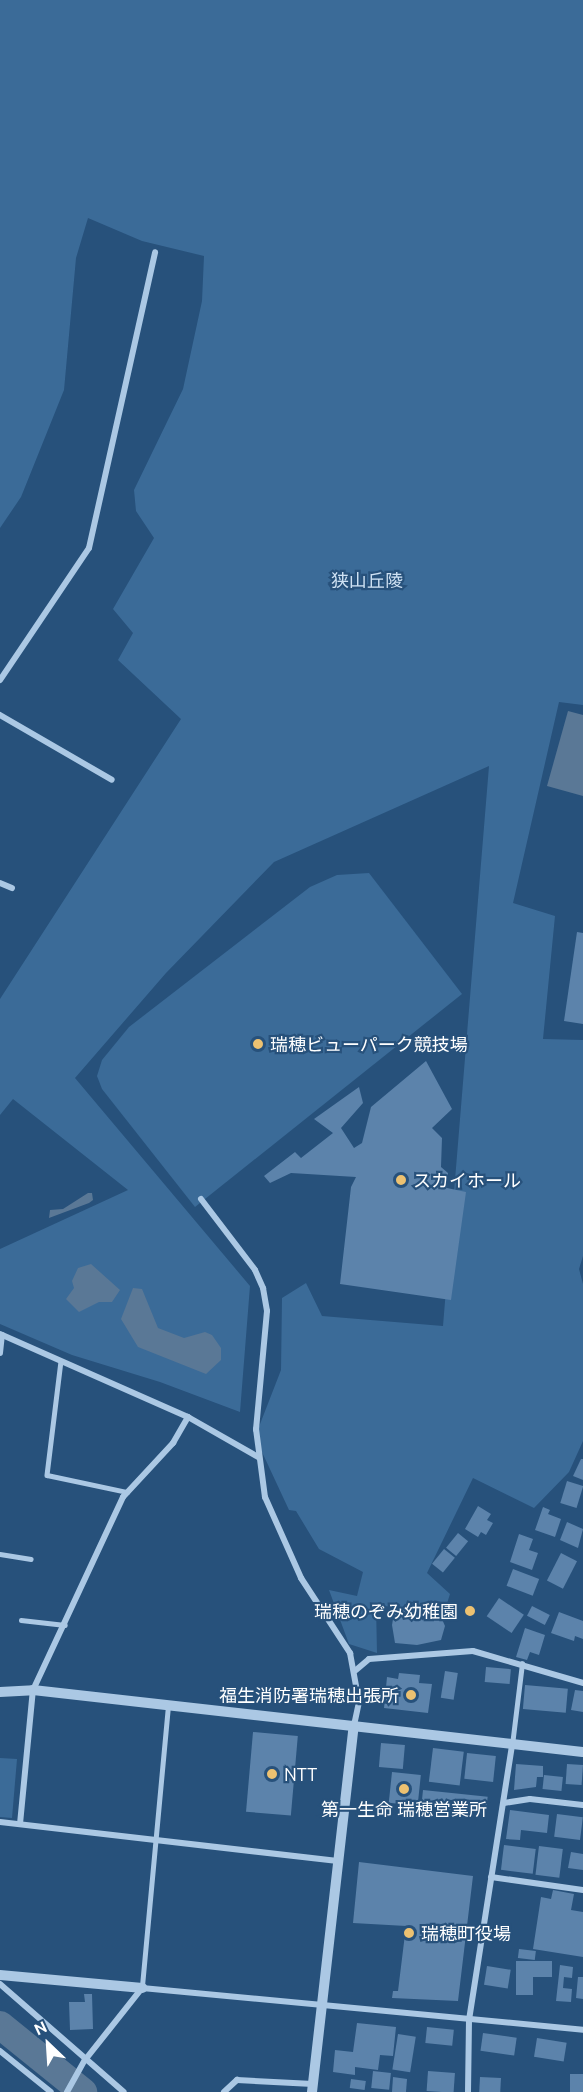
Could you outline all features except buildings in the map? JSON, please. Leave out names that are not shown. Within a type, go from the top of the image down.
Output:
[{"type":"street","points":[[0,680],[89,548],[155,252]]},
{"type":"street","points":[[0,715],[112,780]]},
{"type":"street","points":[[0,884],[12,888]]},
{"type":"street","points":[[201,1199],[255,1270],[263,1288],[267,1311],[256,1429],[265,1497],[279,1535],[356,1670],[359,1702],[354,1725],[320,2004],[313,2088],[237,2080],[224,2092]]},
{"type":"street","points":[[0,1353],[1,1334],[188,1417],[258,1457]]},
{"type":"street","points":[[20,1824],[33,1690],[127,1492],[173,1443],[188,1417]]},
{"type":"street","points":[[356,1670],[369,1659],[473,1651],[583,1683]]},
{"type":"street","points":[[0,1692],[33,1690],[583,1752]]},
{"type":"street","points":[[468,2092],[469,2020],[512,1745]]},
{"type":"street","points":[[504,1803],[530,1799],[583,1805]]},
{"type":"street","points":[[0,1822],[338,1861]]},
{"type":"street","points":[[491,1877],[583,1890]]},
{"type":"street","points":[[0,1975],[583,2030]]},
{"type":"street","points":[[0,1984],[84,2062],[124,2092]]},
{"type":"street","points":[[67,2092],[84,2062],[142,1988]]},
{"type":"street","points":[[0,2051],[51,2092]]},
{"type":"lane","points":[[61,1361],[47,1475],[127,1492]]},
{"type":"lane","points":[[0,1554],[31,1559]]},
{"type":"lane","points":[[21,1620],[65,1625]]},
{"type":"lane","points":[[512,1745],[522,1664]]},
{"type":"lane","points":[[142,1988],[168,1705]]},
{"type":"green space","name":"狭山丘陵","points":[[0,0],[583,0],[583,705],[559,702],[513,903],[555,916],[543,1039],[583,1040],[583,1256],[579,1269],[583,1284],[583,1441],[569,1472],[534,1508],[473,1478],[427,1573],[450,1594],[444,1613],[376,1605],[377,1653],[349,1644],[329,1590],[357,1596],[363,1572],[319,1549],[296,1511],[289,1510],[255,1437],[281,1370],[282,1298],[306,1283],[322,1316],[443,1326],[489,766],[274,862],[166,973],[75,1078],[250,1286],[240,1412],[160,1382],[72,1355],[0,1324],[0,1249],[128,1190],[13,1099],[0,1115],[0,999],[181,719],[118,660],[133,633],[113,609],[154,538],[136,511],[134,490],[183,389],[202,301],[204,256],[142,241],[88,218],[76,258],[64,390],[21,497],[0,528]]},
{"type":"green space","name":"瑞穂ビューパーク競技場","points":[[369,873],[462,994],[195,1207],[102,1089],[97,1076],[102,1060],[129,1027],[310,887],[337,875]]},
{"type":"green space","points":[[0,1758],[17,1759],[12,1818],[0,1817]]},
{"type":"shaded area","points":[[568,711],[583,715],[583,796],[547,786]]},
{"type":"shaded area","points":[[88,1193],[92,1193],[93,1200],[89,1203],[49,1218],[50,1210],[63,1209]]},
{"type":"shaded area","points":[[91,1264],[120,1290],[112,1302],[99,1302],[79,1312],[66,1299],[74,1288],[72,1281],[78,1268]]},
{"type":"shaded area","points":[[133,1288],[142,1289],[158,1328],[184,1338],[205,1332],[212,1335],[221,1348],[221,1360],[206,1374],[138,1347],[121,1319]]},
{"type":"waterway","points":[[0,2025],[83,2092]]},
{"type":"place","name":"瑞穂ビューパーク競技場","points":[[258,1044]]},
{"type":"place","name":"スカイホール","points":[[401,1180]]},
{"type":"place","name":"瑞穂のぞみ幼稚園","points":[[470,1611]]},
{"type":"place","name":"福生消防署瑞穂出張所","points":[[411,1695]]},
{"type":"place","name":"NTT","points":[[272,1774]]},
{"type":"place","name":"第一生命 瑞穂営業所","points":[[404,1789]]},
{"type":"place","name":"瑞穂町役場","points":[[409,1933]]}]
